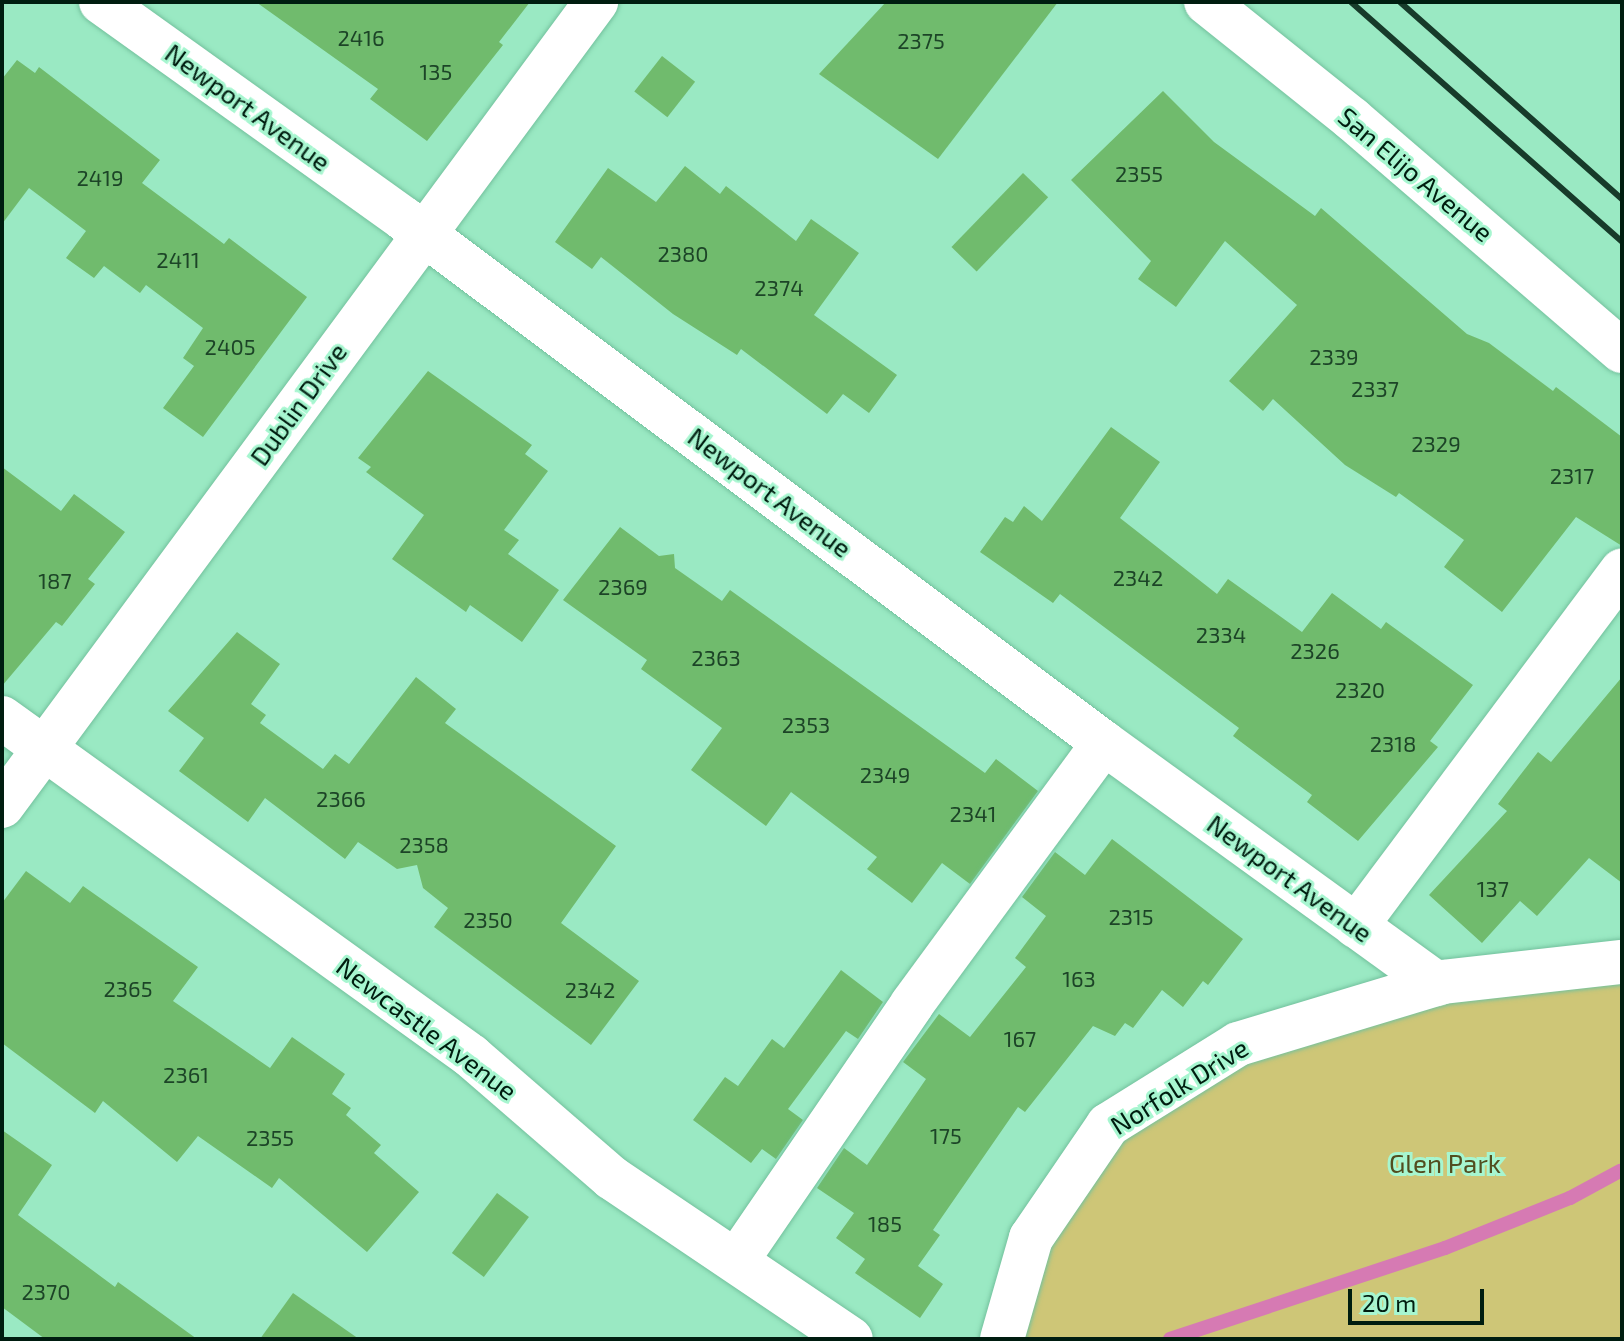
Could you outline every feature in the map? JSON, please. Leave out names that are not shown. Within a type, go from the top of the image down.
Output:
[{"type":"street","name":"Newport Avenue","points":[[101,2],[423,233],[1104,743],[1437,984]]},
{"type":"street","name":"Dublin Drive","points":[[2,806],[596,2]]},
{"type":"street","name":"San Elijo Avenue","points":[[1206,2],[1352,119],[1622,351]]},
{"type":"street","points":[[1356,926],[1622,571]]},
{"type":"street","name":"Newcastle Avenue","points":[[2,718],[471,1056],[612,1178],[851,1339]]},
{"type":"street","points":[[737,1260],[912,1004],[1104,743]]},
{"type":"street","name":"Norfolk Drive","points":[[1002,1339],[1031,1238],[1108,1125],[1238,1044],[1437,984],[1622,962]]},
{"type":"green space","name":"Glen Park","points":[[1622,961],[1622,1339],[986,1339],[1060,1178],[1209,1057]]},
{"type":"building","points":[[256,2],[530,2],[499,42],[503,45],[427,141],[370,99],[378,89]]},
{"type":"building","points":[[886,2],[1058,2],[938,159],[819,74]]},
{"type":"building","points":[[662,56],[695,82],[667,117],[634,91]]},
{"type":"building","points":[[17,60],[35,73],[39,67],[160,160],[142,183],[224,244],[229,238],[307,297],[203,437],[163,408],[194,366],[183,358],[203,328],[146,285],[140,293],[104,266],[94,278],[66,258],[86,231],[29,188],[2,224],[2,79]]},
{"type":"building","points":[[1163,91],[1214,142],[1315,216],[1321,208],[1467,334],[1489,343],[1553,391],[1556,387],[1622,437],[1622,546],[1576,517],[1502,612],[1444,567],[1464,540],[1399,493],[1396,497],[1345,465],[1273,399],[1263,411],[1229,381],[1297,305],[1225,241],[1176,307],[1138,279],[1151,261],[1071,180]]},
{"type":"building","points":[[685,166],[720,194],[726,186],[796,241],[811,219],[859,253],[814,315],[897,375],[869,413],[843,394],[827,414],[741,349],[737,355],[673,314],[601,257],[592,269],[555,242],[608,168],[656,202]]},
{"type":"building","points":[[1023,173],[1048,197],[977,271],[951,247]]},
{"type":"building","points":[[428,371],[532,445],[525,454],[548,471],[504,530],[519,540],[508,554],[559,590],[522,642],[470,605],[466,612],[392,559],[424,515],[366,472],[371,467],[358,458]]},
{"type":"building","points":[[1111,427],[1160,462],[1120,518],[1217,594],[1228,579],[1302,632],[1332,593],[1381,629],[1386,622],[1473,685],[1430,741],[1438,747],[1358,841],[1307,802],[1312,795],[1233,736],[1239,728],[1060,594],[1053,603],[980,552],[1005,517],[1013,522],[1024,506],[1042,521]]},
{"type":"building","points":[[2,467],[61,511],[74,494],[125,532],[88,579],[95,584],[62,626],[56,622],[2,686]]},
{"type":"building","points":[[620,527],[659,556],[674,554],[675,568],[722,601],[730,590],[985,773],[996,759],[1038,791],[970,884],[942,863],[912,903],[867,869],[877,857],[791,792],[766,826],[691,770],[722,728],[641,669],[647,660],[563,600]]},
{"type":"building","points":[[237,632],[280,664],[251,704],[266,715],[260,723],[323,769],[335,754],[349,764],[416,677],[456,709],[445,723],[616,846],[561,923],[639,981],[591,1045],[434,927],[448,908],[423,888],[417,865],[397,869],[358,842],[345,859],[265,798],[248,822],[179,771],[204,738],[168,711]]},
{"type":"building","points":[[1622,677],[1622,883],[1589,858],[1537,916],[1520,901],[1482,943],[1429,895],[1507,811],[1498,804],[1538,752],[1551,762]]},
{"type":"building","points":[[1112,839],[1243,939],[1208,985],[1203,981],[1183,1007],[1162,990],[1133,1028],[1125,1023],[1115,1036],[1093,1026],[1025,1112],[1018,1107],[933,1230],[940,1235],[918,1266],[943,1284],[920,1318],[855,1273],[865,1259],[836,1238],[854,1213],[817,1188],[844,1148],[867,1165],[926,1079],[903,1062],[939,1014],[970,1037],[1026,967],[1015,958],[1046,916],[1022,897],[1055,852],[1085,875]]},
{"type":"building","points":[[26,871],[70,903],[83,886],[198,967],[173,1001],[270,1068],[292,1037],[345,1074],[332,1094],[351,1108],[346,1115],[381,1145],[374,1153],[419,1192],[367,1252],[279,1178],[272,1188],[198,1136],[177,1162],[103,1101],[95,1113],[2,1043],[2,903]]},
{"type":"building","points":[[841,970],[883,1002],[858,1039],[846,1031],[788,1109],[803,1120],[776,1159],[762,1149],[751,1163],[693,1120],[725,1077],[738,1086],[772,1039],[784,1048]]},
{"type":"building","points":[[2,1130],[52,1165],[18,1215],[115,1287],[118,1282],[197,1339],[45,1339],[2,1307]]},
{"type":"building","points":[[497,1193],[529,1217],[484,1277],[452,1253]]},
{"type":"building","points":[[293,1293],[359,1339],[260,1339]]},
{"type":"waterway","points":[[1170,1339],[1445,1248],[1570,1198],[1620,1171]]},
{"type":"railway","points":[[1351,2],[1622,242]]},
{"type":"railway","points":[[1400,2],[1622,199]]}]
